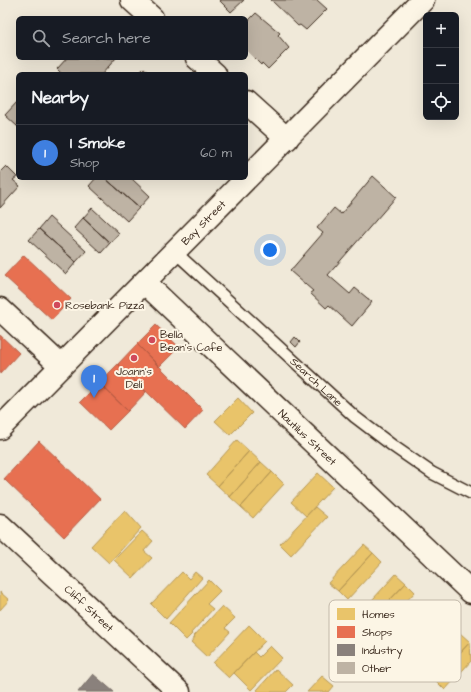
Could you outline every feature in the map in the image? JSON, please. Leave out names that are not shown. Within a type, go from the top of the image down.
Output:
[{"type":"street","points":[[132,0],[150,16]]},
{"type":"street","name":"Bay Street","points":[[248,178],[423,0]]},
{"type":"street","points":[[199,60],[213,72]]},
{"type":"street","points":[[248,104],[287,139]]},
{"type":"street","name":"Bay Street","points":[[0,428],[246,180]]},
{"type":"street","name":"Nautilus Street","points":[[145,283],[471,592]]},
{"type":"street","points":[[0,309],[61,366]]},
{"type":"street","name":"Cliff Street","points":[[0,525],[179,692]]},
{"type":"lane","name":"Search Lane","points":[[175,252],[354,417],[432,473],[471,493]]},
{"type":"building: Homes","points":[[238,398],[252,413],[230,435],[215,421]]},
{"type":"building: Homes","points":[[237,440],[249,451],[218,486],[206,475]]},
{"type":"building: Homes","points":[[249,451],[261,462],[230,497],[218,486]]},
{"type":"building: Homes","points":[[261,462],[272,472],[241,507],[230,497]]},
{"type":"building: Homes","points":[[272,472],[284,484],[253,518],[241,507]]},
{"type":"building: Homes","points":[[318,473],[333,487],[306,516],[291,502]]},
{"type":"building: Homes","points":[[315,507],[327,517],[291,555],[280,544]]},
{"type":"building: Homes","points":[[125,510],[141,528],[109,563],[91,546]]},
{"type":"building: Homes","points":[[142,531],[153,541],[144,551],[152,558],[133,578],[114,560]]},
{"type":"building: Homes","points":[[364,545],[373,553],[338,591],[328,583]]},
{"type":"building: Homes","points":[[373,553],[382,562],[347,600],[338,591]]},
{"type":"building: Homes","points":[[182,572],[189,579],[195,572],[202,578],[166,619],[151,604]]},
{"type":"building: Homes","points":[[396,574],[406,583],[390,600],[372,600]]},
{"type":"building: Homes","points":[[209,580],[220,591],[207,604],[213,609],[186,640],[169,623]]},
{"type":"building: Homes","points":[[406,583],[415,592],[408,600],[390,600]]},
{"type":"building: Homes","points":[[0,592],[9,600],[0,610]]},
{"type":"building: Homes","points":[[222,606],[235,618],[225,628],[230,632],[207,657],[191,642],[195,637],[194,636]]},
{"type":"building: Homes","points":[[249,625],[265,641],[229,678],[213,663]]},
{"type":"building: Homes","points":[[461,634],[470,642],[461,652]]},
{"type":"building: Homes","points":[[470,642],[471,661],[461,672],[461,652]]},
{"type":"building: Homes","points":[[270,646],[282,658],[251,690],[234,673],[254,652],[259,657]]},
{"type":"building: Homes","points":[[276,669],[293,685],[286,692],[259,692],[257,690]]},
{"type":"building: Homes","points":[[322,676],[334,686],[329,692],[307,692]]},
{"type":"building: Homes","points":[[437,682],[452,682],[445,690]]},
{"type":"building: Shops","points":[[24,255],[71,299],[52,320],[4,276]]},
{"type":"building: Shops","points":[[156,325],[179,347],[159,367],[137,344]]},
{"type":"building: Shops","points":[[0,335],[19,353],[0,374]]},
{"type":"building: Shops","points":[[137,344],[203,410],[185,429],[118,364]]},
{"type":"building: Shops","points":[[118,364],[146,392],[128,411],[99,383]]},
{"type":"building: Shops","points":[[99,383],[128,411],[109,430],[80,402]]},
{"type":"building: Shops","points":[[39,441],[100,499],[64,537],[4,479]]},
{"type":"building: Industry","points":[[93,674],[114,692],[78,692]]},
{"type":"building: Other","points":[[219,0],[244,0],[231,12]]},
{"type":"building: Other","points":[[271,0],[317,0],[327,9],[306,30],[300,25],[298,26]]},
{"type":"building: Other","points":[[256,13],[280,33],[278,35],[289,48],[268,69],[262,63],[261,65],[248,52],[248,21]]},
{"type":"building: Other","points":[[65,60],[114,60],[104,72],[60,72],[57,69]]},
{"type":"building: Other","points":[[144,68],[149,72],[140,72]]},
{"type":"building: Other","points":[[16,103],[16,125],[5,115]]},
{"type":"building: Other","points":[[6,166],[16,176],[13,180],[20,186],[0,208],[0,172]]},
{"type":"building: Other","points":[[373,176],[396,197],[328,275],[350,294],[355,288],[372,302],[352,326],[329,305],[326,308],[310,293],[313,291],[290,271],[323,233],[317,228],[334,208],[341,214]]},
{"type":"building: Other","points":[[94,180],[107,180],[139,208],[127,221],[89,186]]},
{"type":"building: Other","points":[[107,180],[133,180],[150,196],[139,208]]},
{"type":"building: Other","points":[[92,208],[119,233],[110,243],[83,218]]},
{"type":"building: Other","points":[[49,217],[86,251],[76,262],[39,229]]},
{"type":"building: Other","points":[[83,218],[110,243],[101,253],[74,228]]},
{"type":"building: Other","points":[[39,229],[76,262],[66,274],[29,240]]},
{"type":"building: Other","points":[[295,337],[300,342],[296,347],[291,342]]},
{"type":"place","name":"Rosebank Pizza","points":[[57,305]]},
{"type":"place","name":"Bella Bean's Cafe","points":[[152,340]]},
{"type":"place","name":"Joann's Deli","points":[[134,358]]},
{"type":"place","name":"I Smoke","points":[[94,398]]}]
